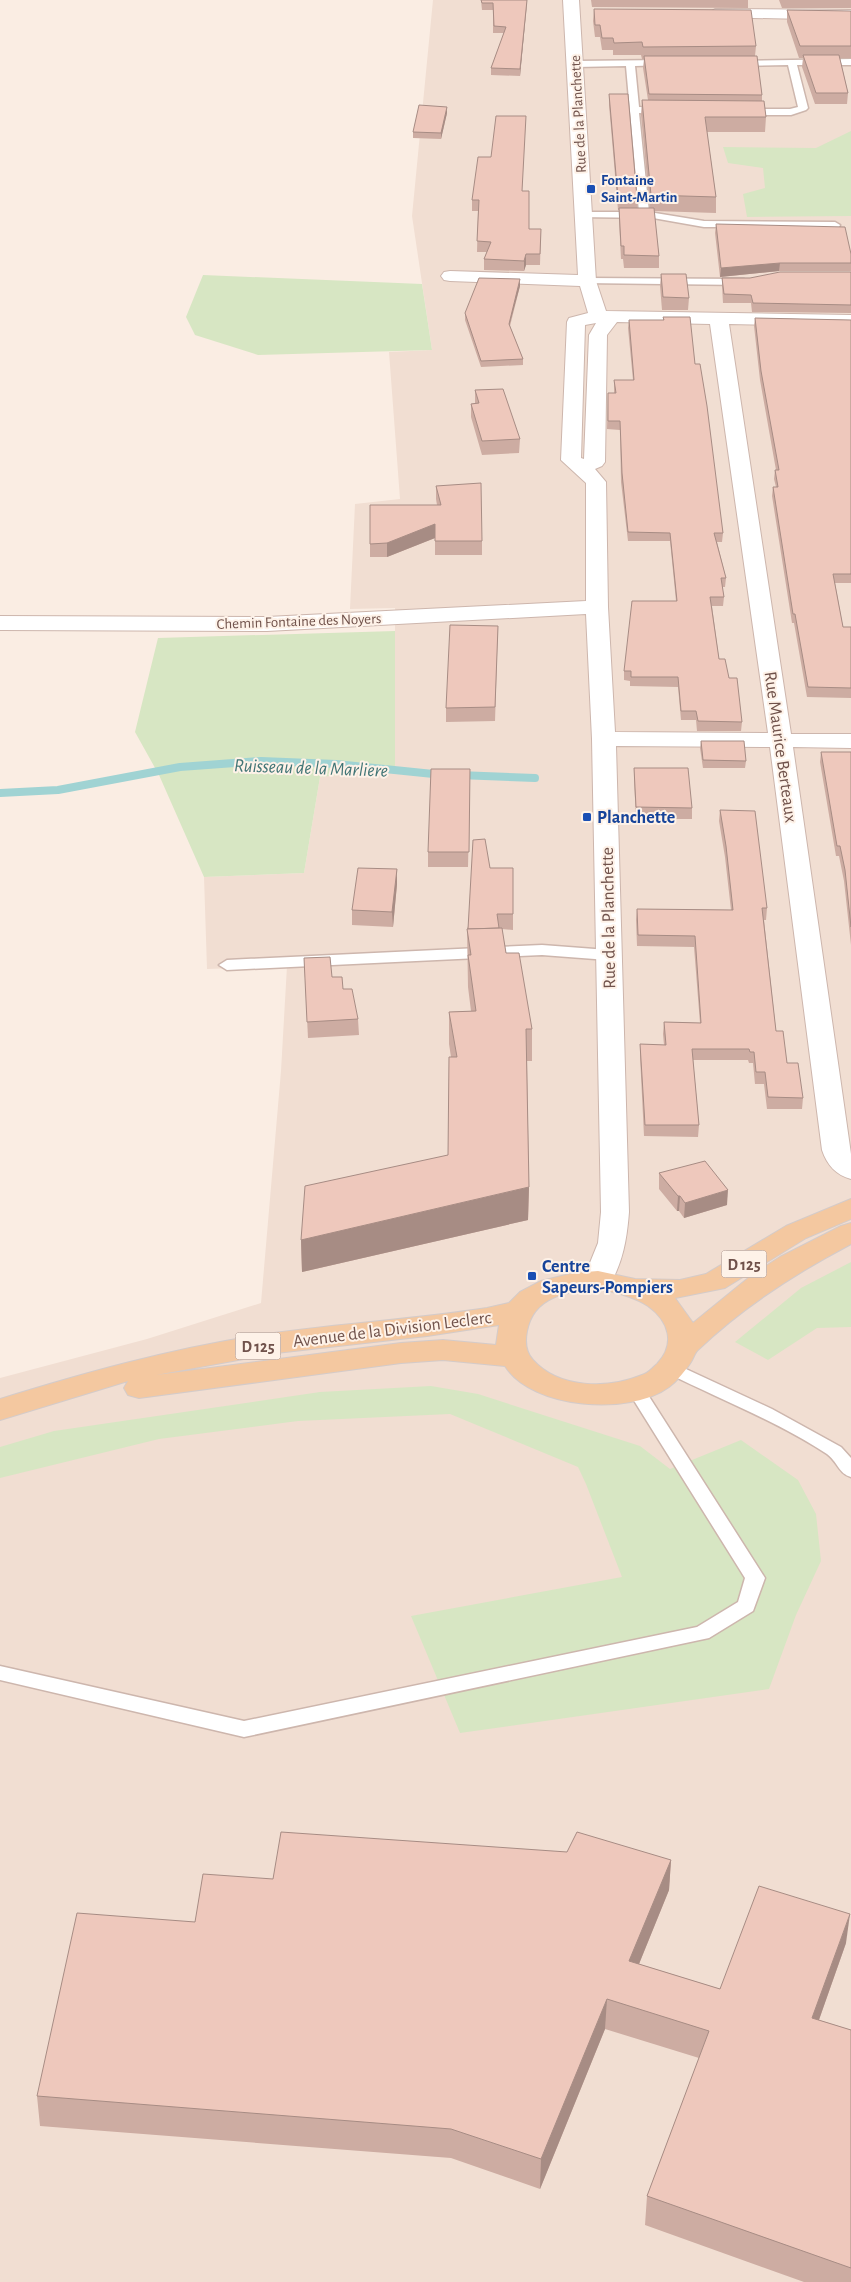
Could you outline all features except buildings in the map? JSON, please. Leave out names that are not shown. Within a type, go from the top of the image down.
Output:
[{"type":"main road","name":"D 125","points":[[630,1286],[680,1288],[715,1281],[796,1232],[851,1208]]},
{"type":"main road","name":"D 125","points":[[678,1357],[762,1282],[790,1264],[851,1232]]},
{"type":"main road","points":[[598,1280],[630,1286],[646,1292],[665,1304],[678,1319],[684,1336],[678,1357],[657,1382],[637,1391],[606,1396],[567,1392],[546,1384],[529,1373],[515,1357],[510,1342],[510,1326],[518,1311],[533,1297],[558,1285],[598,1280]]},
{"type":"main road","name":"Avenue de la Division Leclerc","points":[[2,1410],[107,1376],[210,1355],[328,1336],[439,1326],[486,1319],[518,1311]]},
{"type":"main road","name":"Avenue de la Division Leclerc","points":[[2,1410],[186,1380],[401,1353],[443,1350],[515,1357]]},
{"type":"street","name":"Rue de la Planchette","points":[[575,10],[582,215],[587,281],[598,316],[576,322],[571,460],[582,467],[596,482],[597,607],[604,739],[615,1212],[612,1244],[598,1280]]},
{"type":"street","points":[[702,14],[851,14]]},
{"type":"street","points":[[450,276],[587,281]]},
{"type":"street","points":[[598,316],[851,320]]},
{"type":"street","name":"Rue Maurice Berteaux","points":[[719,319],[780,741],[836,1150],[839,1158],[851,1170]]},
{"type":"street","name":"Chemin Fontaine des Noyers","points":[[0,623],[267,624],[597,607]]},
{"type":"street","points":[[604,739],[851,741]]},
{"type":"lane","points":[[733,112],[791,112],[803,108],[792,62]]},
{"type":"lane","points":[[726,63],[851,62]]},
{"type":"lane","points":[[576,64],[678,63]]},
{"type":"lane","points":[[630,64],[644,215]]},
{"type":"lane","points":[[635,110],[674,111]]},
{"type":"lane","points":[[582,215],[644,215],[704,224],[836,225]]},
{"type":"lane","points":[[587,281],[749,282],[759,280]]},
{"type":"lane","points":[[227,965],[542,950],[608,955]]},
{"type":"lane","points":[[678,1357],[766,1413],[835,1450],[851,1471]]},
{"type":"lane","points":[[0,1674],[244,1729],[702,1633],[746,1606],[755,1578],[637,1391]]},
{"type":"shaded area","points":[[433,0],[851,0],[851,2282],[0,2282],[0,1378],[147,1339],[261,1303],[281,1071],[287,966],[207,969],[204,877],[304,873],[320,777],[395,768],[395,608],[350,609],[355,504],[400,499],[389,352],[432,350],[412,216]]},
{"type":"green space","points":[[851,131],[851,216],[747,217],[743,194],[765,188],[763,168],[728,163],[723,147],[816,148]]},
{"type":"green space","points":[[203,275],[422,284],[432,350],[258,355],[195,335],[186,317]]},
{"type":"green space","points":[[395,631],[395,769],[320,777],[304,873],[204,877],[159,775],[135,732],[158,638]]},
{"type":"green space","points":[[851,1262],[851,1327],[817,1328],[768,1360],[735,1342],[801,1288]]},
{"type":"green space","points":[[431,1386],[478,1394],[640,1446],[670,1469],[741,1440],[798,1480],[816,1514],[821,1561],[796,1615],[769,1689],[460,1733],[411,1616],[622,1577],[578,1467],[450,1414],[298,1421],[159,1439],[0,1478],[0,1447],[54,1431],[320,1392]]},
{"type":"waterway","name":"Ruisseau de la Marliere","points":[[0,793],[58,790],[180,767],[261,761],[336,764],[443,775]]},
{"type":"waterway","name":"Ruisseau de la Marliere","points":[[458,775],[535,778]]},
{"type":"place","name":"Fontaine Saint-Martin","points":[[591,189]]},
{"type":"place","name":"Planchette","points":[[587,817]]},
{"type":"place","name":"Centre Sapeurs-Pompiers","points":[[532,1276]]}]
